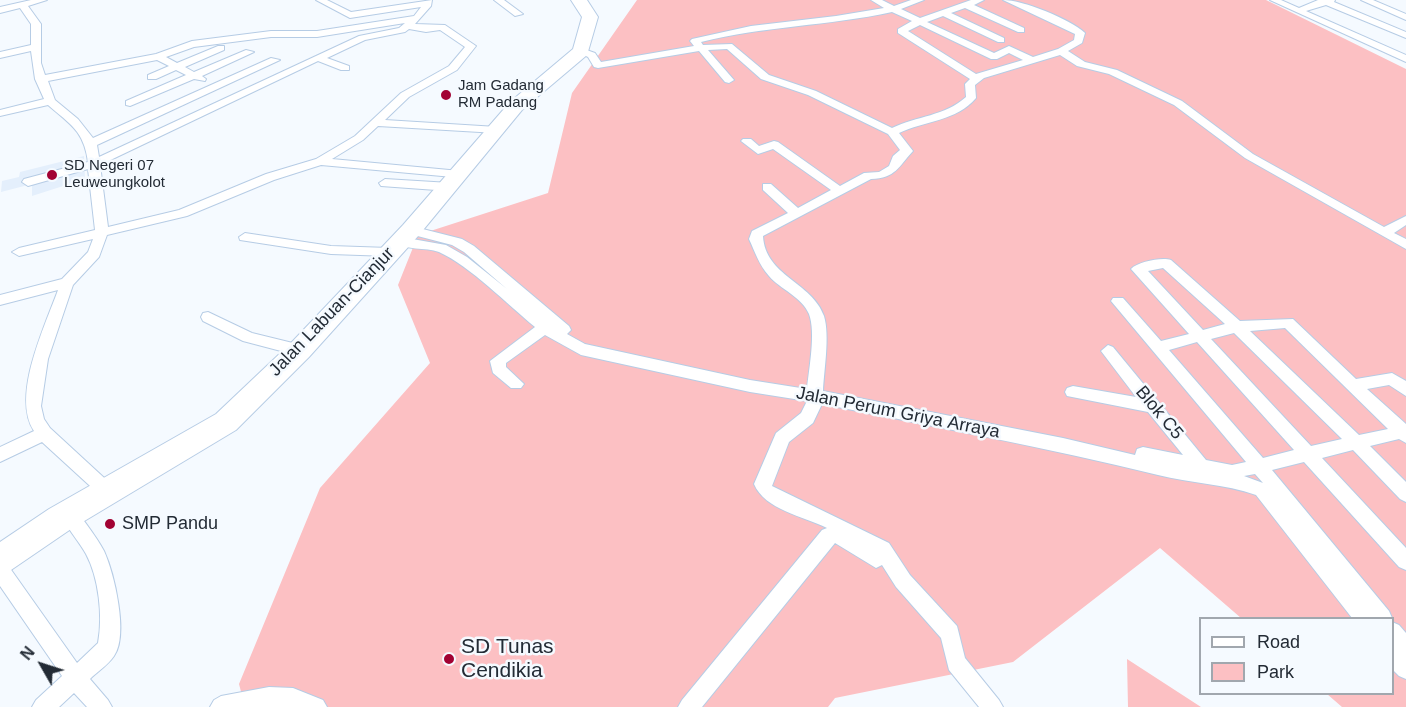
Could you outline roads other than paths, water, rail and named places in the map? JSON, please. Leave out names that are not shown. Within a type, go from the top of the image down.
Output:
[{"type":"highway","points":[[579,0],[590,17],[581,51]]},
{"type":"highway","name":"Jalan Labuan-Cianjur","points":[[0,560],[69,514],[182,450],[226,422],[300,350],[455,181],[523,99],[581,51]]},
{"type":"street","points":[[320,0],[350,15],[428,2]]},
{"type":"street","points":[[498,0],[518,14]]},
{"type":"street","points":[[875,0],[994,57],[1009,49],[1032,60]]},
{"type":"street","points":[[729,80],[699,48],[695,40],[747,28],[798,25],[897,9],[920,0]]},
{"type":"street","points":[[976,78],[901,32],[920,21],[980,0]]},
{"type":"street","points":[[892,132],[955,111],[971,98],[970,84],[976,78],[1061,51],[1079,40],[1080,33],[1067,25],[1007,0]]},
{"type":"street","points":[[1275,0],[1406,59]]},
{"type":"street","points":[[1365,0],[1406,17]]},
{"type":"street","points":[[1380,6],[1397,0]]},
{"type":"street","points":[[0,10],[38,1]]},
{"type":"street","points":[[1298,11],[1326,1],[1406,36]]},
{"type":"street","points":[[28,182],[93,164],[362,38],[402,30],[418,18],[428,2]]},
{"type":"street","points":[[22,5],[36,24],[35,47],[40,80],[50,101],[74,121],[91,143],[102,231],[94,254],[67,283],[40,359],[33,406],[36,422],[44,433],[107,491]]},
{"type":"street","points":[[966,5],[1021,30]]},
{"type":"street","points":[[944,13],[1000,40]]},
{"type":"street","points":[[40,80],[158,57],[192,44],[270,34],[317,34],[418,18]]},
{"type":"street","points":[[19,252],[183,213],[270,177],[320,161],[359,138],[405,96],[453,68],[471,46],[442,27],[426,29],[409,26]]},
{"type":"street","points":[[581,51],[591,55],[598,65],[601,65],[699,48],[729,46],[765,77],[812,93],[892,132],[906,148],[907,151],[897,158],[897,165],[888,172],[868,176],[762,230],[756,239],[768,267],[806,298],[817,313],[814,408],[807,418],[782,438],[763,484],[766,491],[882,549],[903,581],[950,633],[956,663],[992,707]]},
{"type":"street","points":[[0,55],[35,47]]},
{"type":"street","points":[[152,77],[221,48]]},
{"type":"street","points":[[1061,51],[1081,64],[1113,72],[1178,103],[1248,156],[1406,244]]},
{"type":"street","points":[[130,103],[249,52]]},
{"type":"street","points":[[158,57],[234,96]]},
{"type":"street","points":[[318,58],[345,68]]},
{"type":"street","points":[[91,143],[275,60]]},
{"type":"street","points":[[0,113],[50,101]]},
{"type":"street","points":[[378,123],[498,130]]},
{"type":"street","points":[[747,141],[758,151],[774,144],[840,191]]},
{"type":"street","points":[[320,161],[455,181]]},
{"type":"street","points":[[385,183],[455,181]]},
{"type":"street","points":[[767,186],[796,213]]},
{"type":"street","points":[[1384,233],[1406,220]]},
{"type":"street","points":[[245,237],[331,250],[400,241],[457,242],[529,298],[549,324],[571,335],[630,353],[815,392],[917,408],[1059,436],[1204,471],[1232,472],[1258,467],[1404,432]]},
{"type":"street","points":[[1406,494],[1239,326],[1166,263],[1138,269],[1406,561]]},
{"type":"street","points":[[0,300],[67,283]]},
{"type":"street","points":[[1118,301],[1228,427],[1381,617]]},
{"type":"street","points":[[208,317],[248,337],[300,350]]},
{"type":"street","points":[[516,384],[498,369],[498,361],[549,324]]},
{"type":"street","points":[[1158,347],[1239,326],[1288,324],[1404,432]]},
{"type":"street","name":"Blok C5","points":[[1108,351],[1204,471]]},
{"type":"street","points":[[1353,385],[1392,379],[1406,390]]},
{"type":"street","name":"Jalan Perum Griya Arraya","points":[[815,392],[933,421],[1204,471],[1262,490],[1363,617]]},
{"type":"street","points":[[1073,393],[1152,406]]},
{"type":"street","points":[[917,408],[933,421]]},
{"type":"street","points":[[0,455],[44,433]]},
{"type":"street","points":[[1035,440],[1059,436]]},
{"type":"street","points":[[43,707],[107,649],[111,639],[106,594],[99,561],[69,514]]},
{"type":"street","points":[[689,707],[828,536],[837,534],[876,559]]},
{"type":"street","points":[[0,570],[75,678],[101,707]]},
{"type":"street","points":[[1399,643],[1406,669]]},
{"type":"street","points":[[221,707],[273,696],[291,698],[316,707]]},
{"type":"place","name":"Jam Gadang RM Padang","points":[[446,95]]},
{"type":"place","name":"SD Negeri 07 Leuweungkolot","points":[[52,175]]},
{"type":"place","name":"SMP Pandu","points":[[110,524]]},
{"type":"place","name":"SD Tunas Cendikia","points":[[449,659]]}]
